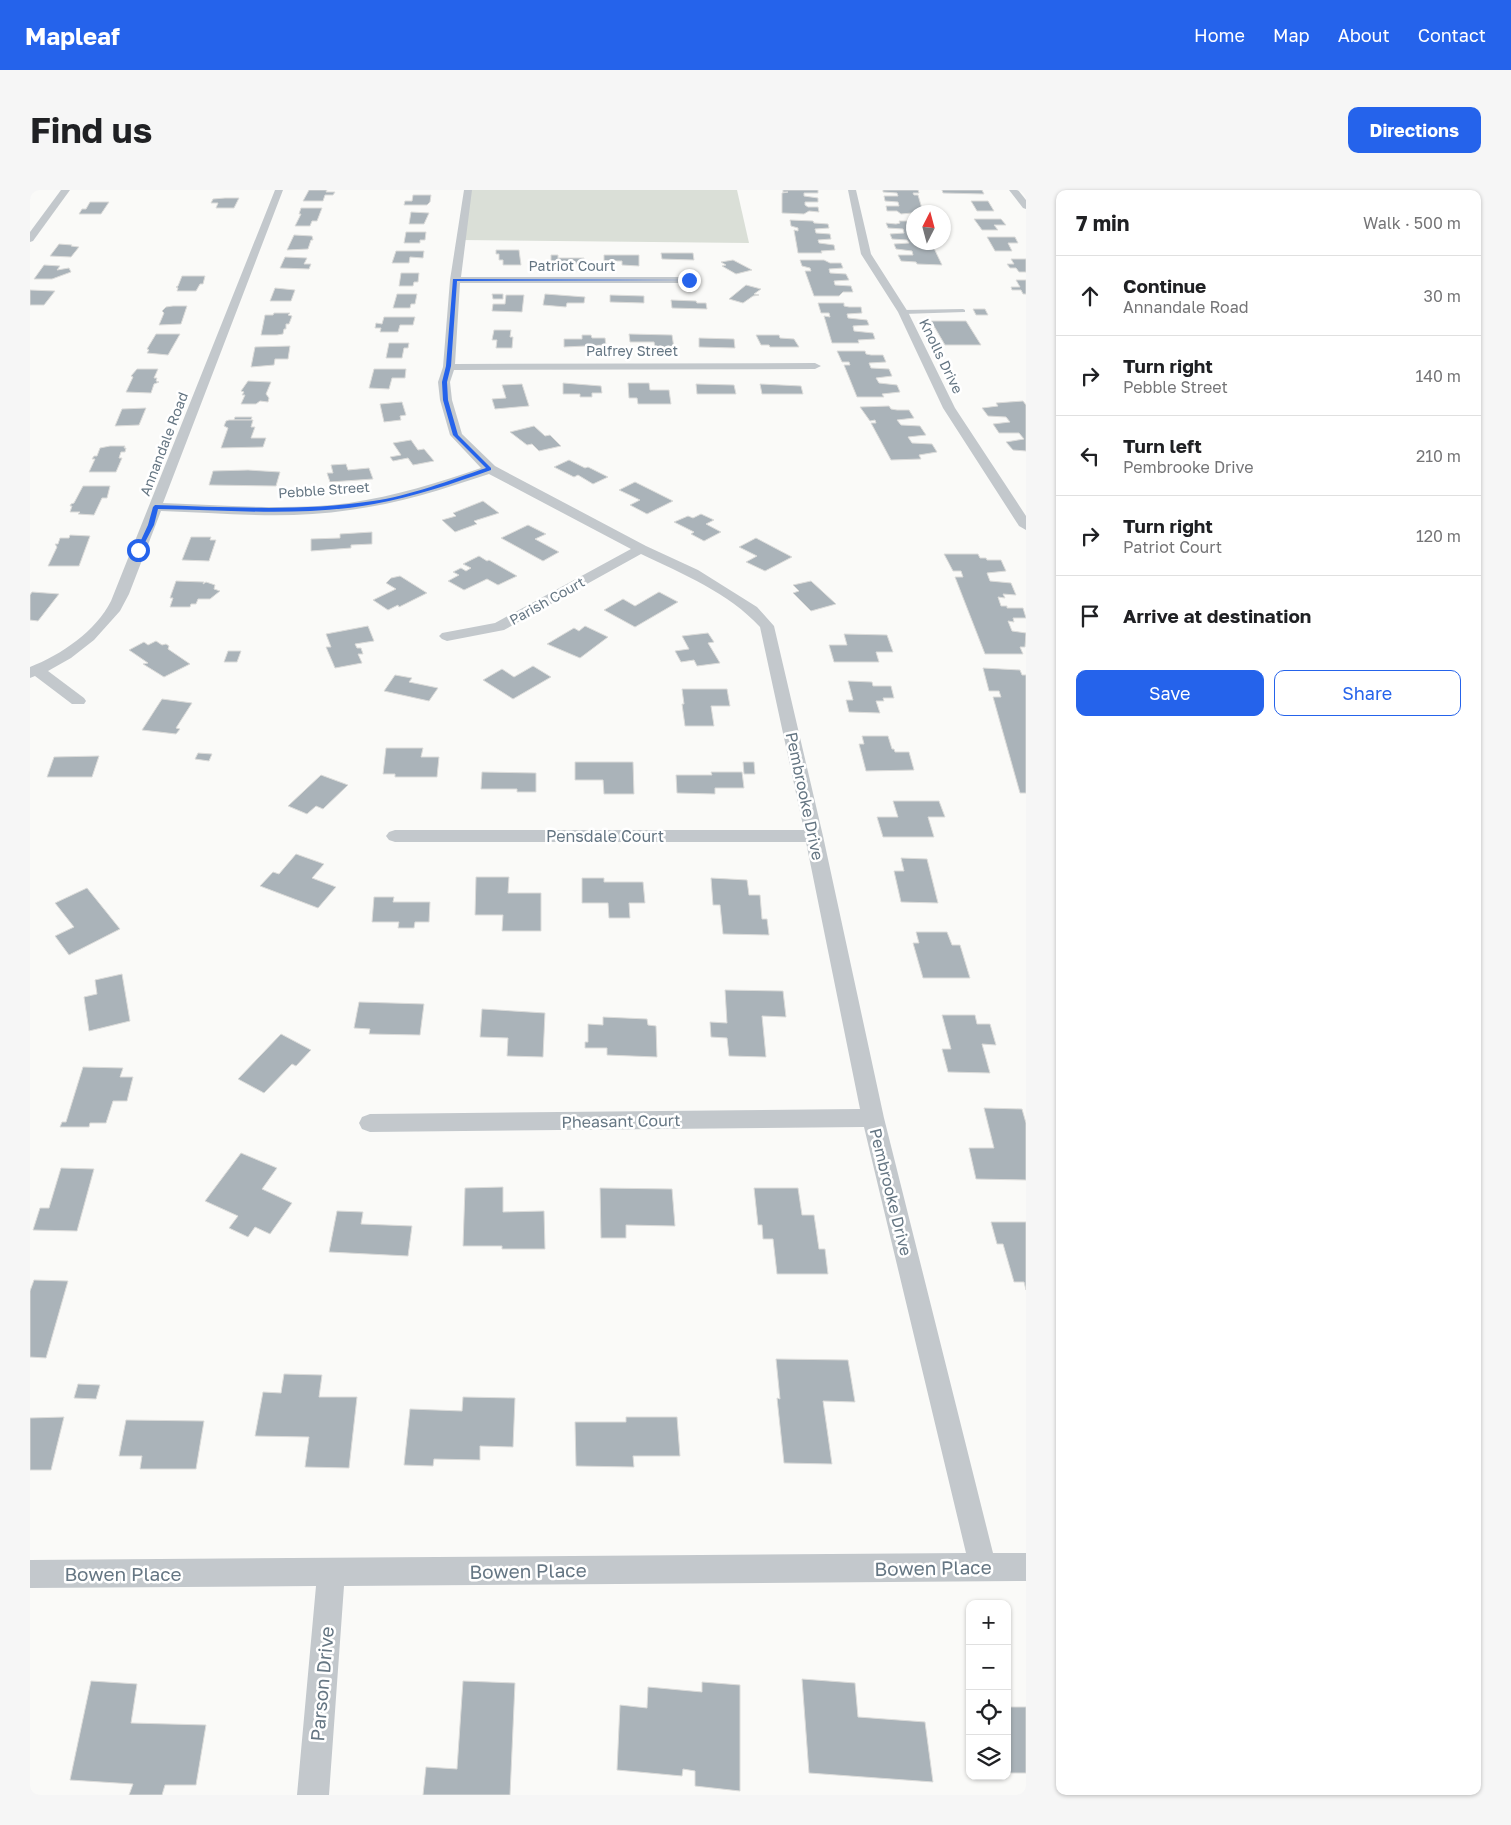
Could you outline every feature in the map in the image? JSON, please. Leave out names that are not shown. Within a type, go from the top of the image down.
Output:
[{"type":"street","points":[[30,239],[66,190]]},
{"type":"street","name":"Annandale Road","points":[[34,672],[80,644],[100,628],[115,608],[138,550],[151,525],[155,507],[279,190]]},
{"type":"street","name":"Pembrooke Drive","points":[[468,190],[455,280],[449,366],[444,382],[446,400],[456,435],[490,469],[641,550],[693,573],[752,610],[767,626],[814,836],[873,1118],[983,1567]]},
{"type":"street","name":"Knolls Drive","points":[[852,190],[866,254],[903,312],[949,408],[1026,526]]},
{"type":"street","points":[[1019,194],[1026,206]]},
{"type":"street","name":"Patriot Court","points":[[455,280],[689,280]]},
{"type":"street","name":"Palfrey Street","points":[[449,366],[816,366]]},
{"type":"street","name":"Pebble Street","points":[[155,507],[289,510],[329,508],[375,502],[451,482],[490,469]]},
{"type":"street","name":"Parish Court","points":[[446,636],[498,627],[641,550]]},
{"type":"street","points":[[34,672],[78,701]]},
{"type":"street","name":"Pensdale Court","points":[[395,836],[814,836]]},
{"type":"street","name":"Pheasant Court","points":[[370,1123],[873,1118]]},
{"type":"street","name":"Bowen Place","points":[[30,1574],[1026,1567]]},
{"type":"street","name":"Parson Drive","points":[[313,1795],[331,1573]]},
{"type":"lane","points":[[903,312],[963,311]]},
{"type":"shaded area","points":[[466,190],[737,190],[749,243],[460,240]]},
{"type":"building","points":[[309,190],[335,192],[333,195],[325,195],[323,201],[303,201]]},
{"type":"building","points":[[783,190],[818,190],[818,193],[804,193],[804,196],[818,198],[818,202],[805,202],[805,205],[808,207],[818,207],[819,212],[809,211],[804,214],[782,213],[782,193],[788,192],[783,192]]},
{"type":"building","points":[[883,190],[918,190],[919,193],[913,193],[918,195],[921,205],[906,205],[906,214],[887,211],[886,206],[899,206],[898,202],[885,201],[884,196],[898,196],[897,193],[883,192]]},
{"type":"building","points":[[942,190],[982,190],[984,194],[943,193]]},
{"type":"building","points":[[413,195],[431,195],[430,202],[427,205],[404,205],[405,201],[412,201]]},
{"type":"building","points":[[239,198],[234,208],[216,208],[218,203],[211,203],[213,199]]},
{"type":"building","points":[[971,201],[988,201],[994,211],[977,211]]},
{"type":"building","points":[[90,202],[109,202],[101,214],[79,214],[82,209],[86,209]]},
{"type":"building","points":[[301,208],[322,208],[317,221],[312,221],[310,226],[295,226],[301,214],[299,214]]},
{"type":"building","points":[[411,212],[429,213],[424,224],[409,224]]},
{"type":"building","points":[[974,219],[1001,219],[1006,225],[994,225],[998,230],[982,230]]},
{"type":"building","points":[[790,220],[828,224],[829,228],[815,229],[816,233],[830,234],[831,239],[818,240],[819,243],[834,245],[835,250],[821,251],[822,253],[798,253],[794,230],[798,231],[798,228],[791,226]]},
{"type":"building","points":[[899,221],[906,221],[906,240],[892,239],[890,234],[904,233],[903,229],[888,228],[886,223],[900,223]]},
{"type":"building","points":[[406,232],[426,232],[425,240],[420,240],[420,243],[404,243]]},
{"type":"building","points":[[294,235],[312,236],[313,240],[311,240],[308,249],[287,250]]},
{"type":"building","points":[[987,237],[1015,237],[1018,243],[1008,243],[1012,251],[995,251]]},
{"type":"building","points":[[906,243],[906,250],[935,250],[942,265],[901,261],[898,255],[913,255],[912,251],[896,249],[894,244]]},
{"type":"building","points":[[59,244],[79,247],[71,257],[50,256]]},
{"type":"building","points":[[496,250],[519,250],[521,265],[503,265],[503,260],[499,260],[499,254],[496,254]]},
{"type":"building","points":[[396,251],[424,251],[423,258],[410,257],[409,263],[392,263]]},
{"type":"building","points":[[661,253],[693,253],[694,260],[662,259]]},
{"type":"building","points":[[551,255],[558,255],[558,258],[584,258],[584,265],[551,264]]},
{"type":"building","points":[[604,255],[639,255],[639,266],[622,265],[622,261],[604,261]]},
{"type":"building","points":[[285,257],[307,258],[304,264],[311,264],[309,269],[280,268]]},
{"type":"building","points":[[1011,259],[1026,259],[1026,272],[1019,272],[1016,268],[1010,268],[1007,264],[1014,264]]},
{"type":"building","points":[[733,260],[752,270],[736,274],[722,266],[726,265],[721,262]]},
{"type":"building","points":[[800,260],[824,260],[830,263],[841,263],[843,268],[829,269],[830,273],[846,274],[849,280],[834,281],[835,285],[851,286],[853,292],[843,292],[839,296],[814,296],[805,271],[811,271],[810,268],[802,266]]},
{"type":"building","points":[[44,265],[60,266],[57,270],[69,268],[71,272],[52,279],[34,279]]},
{"type":"building","points":[[401,273],[419,273],[418,282],[414,282],[413,286],[399,286]]},
{"type":"building","points":[[182,276],[205,276],[203,284],[200,284],[196,291],[177,291],[178,288],[176,287]]},
{"type":"building","points":[[1016,280],[1026,280],[1026,294],[1023,294],[1021,290],[1012,290],[1011,287],[1020,287]]},
{"type":"building","points":[[746,285],[761,289],[754,294],[759,295],[753,296],[743,303],[729,299]]},
{"type":"building","points":[[275,288],[295,290],[291,301],[270,301]]},
{"type":"building","points":[[30,290],[55,291],[44,305],[30,305]]},
{"type":"building","points":[[397,294],[417,294],[415,304],[411,304],[410,308],[393,308]]},
{"type":"building","points":[[492,294],[503,294],[503,299],[493,299]]},
{"type":"building","points":[[545,294],[585,297],[584,303],[567,303],[566,307],[543,305]]},
{"type":"building","points":[[506,295],[524,295],[522,312],[492,311],[493,304],[505,304]]},
{"type":"building","points":[[610,295],[644,296],[644,303],[610,302]]},
{"type":"building","points":[[671,300],[706,303],[707,309],[672,308]]},
{"type":"building","points":[[818,303],[844,303],[844,306],[861,307],[862,313],[847,314],[848,318],[867,320],[869,325],[853,326],[854,331],[873,333],[875,339],[858,340],[859,343],[832,343],[824,316],[830,317],[829,313],[821,313]]},
{"type":"building","points":[[187,306],[181,324],[159,325],[164,313],[162,311],[166,307]]},
{"type":"building","points":[[973,309],[985,309],[988,315],[976,315]]},
{"type":"building","points":[[274,313],[290,313],[288,315],[292,316],[289,324],[286,324],[283,334],[261,335],[265,315],[273,315]]},
{"type":"building","points":[[384,317],[415,317],[413,325],[400,325],[398,332],[380,332],[381,328],[375,328],[376,323],[382,324]]},
{"type":"building","points":[[931,321],[966,321],[981,345],[945,345]]},
{"type":"building","points":[[494,330],[511,330],[510,337],[513,337],[512,348],[496,348],[497,340],[492,340]]},
{"type":"building","points":[[156,334],[180,334],[168,355],[147,353],[149,350],[147,349]]},
{"type":"building","points":[[629,334],[672,335],[674,348],[655,347],[654,342],[630,342]]},
{"type":"building","points":[[582,335],[591,335],[592,338],[605,338],[606,345],[564,347],[564,339],[582,339]]},
{"type":"building","points":[[756,335],[779,335],[780,338],[794,339],[799,347],[770,347],[769,345],[761,345]]},
{"type":"building","points":[[699,338],[734,339],[735,348],[699,347]]},
{"type":"building","points":[[389,343],[409,343],[408,348],[404,348],[402,358],[386,358]]},
{"type":"building","points":[[290,346],[288,359],[275,359],[274,365],[251,367],[255,347]]},
{"type":"building","points":[[837,351],[865,351],[866,354],[883,355],[886,362],[869,363],[871,368],[889,369],[892,376],[876,378],[879,383],[897,385],[900,392],[882,394],[884,397],[857,397],[844,365],[850,365],[849,362],[842,362]]},
{"type":"building","points":[[137,369],[158,369],[154,378],[157,378],[156,381],[159,382],[154,384],[151,393],[126,392],[133,377],[131,376]]},
{"type":"building","points":[[374,369],[406,369],[405,378],[392,378],[389,389],[369,388]]},
{"type":"building","points":[[248,381],[271,382],[266,394],[269,398],[268,402],[260,401],[256,404],[241,404],[245,395],[242,395],[244,392],[241,391]]},
{"type":"building","points":[[563,383],[601,386],[602,393],[592,393],[592,397],[580,397],[580,394],[563,394]]},
{"type":"building","points":[[628,383],[649,383],[650,390],[669,390],[671,404],[638,404],[637,398],[629,398]]},
{"type":"building","points":[[522,384],[529,406],[495,409],[492,399],[506,398],[502,385]]},
{"type":"building","points":[[696,384],[734,385],[736,394],[697,394]]},
{"type":"building","points":[[760,384],[801,386],[803,394],[762,394]]},
{"type":"building","points":[[1023,401],[1026,405],[1026,451],[1013,450],[1006,442],[1024,439],[1019,433],[999,433],[993,424],[1010,422],[1006,417],[988,416],[982,408],[998,406],[996,403]]},
{"type":"building","points":[[402,402],[406,415],[400,416],[401,420],[384,422],[380,404]]},
{"type":"building","points":[[889,406],[891,409],[909,410],[914,418],[897,420],[901,425],[920,426],[926,435],[908,437],[912,443],[932,444],[937,452],[919,455],[921,459],[891,460],[871,423],[876,423],[875,420],[870,421],[860,407]]},
{"type":"building","points":[[146,408],[139,425],[115,426],[122,409]]},
{"type":"building","points":[[235,417],[252,417],[251,420],[234,420]]},
{"type":"building","points":[[253,420],[251,427],[255,427],[251,438],[266,438],[263,447],[221,448],[228,428],[224,426],[226,421]]},
{"type":"building","points":[[534,426],[545,436],[550,435],[561,446],[539,451],[532,444],[527,445],[510,432]]},
{"type":"building","points":[[411,440],[418,450],[424,449],[434,461],[413,465],[408,458],[393,461],[390,457],[401,455],[393,443]]},
{"type":"building","points":[[125,446],[124,448],[126,448],[125,452],[121,452],[119,458],[122,458],[116,472],[89,472],[95,459],[92,459],[94,456],[97,456],[100,448]]},
{"type":"building","points":[[569,460],[608,477],[593,484],[578,475],[574,477],[554,467]]},
{"type":"building","points":[[346,464],[348,470],[369,468],[373,479],[330,482],[327,473],[333,473],[331,465]]},
{"type":"building","points":[[248,470],[280,472],[276,486],[209,485],[213,471]]},
{"type":"building","points":[[635,482],[673,501],[647,514],[630,505],[640,500],[619,490]]},
{"type":"building","points":[[83,486],[110,486],[107,498],[102,498],[94,515],[70,512],[71,504],[74,503]]},
{"type":"building","points":[[483,501],[499,513],[474,521],[477,524],[455,532],[442,520],[456,516],[453,513]]},
{"type":"building","points":[[701,514],[714,520],[706,524],[721,532],[704,541],[691,534],[694,532],[674,522],[688,516],[693,518]]},
{"type":"building","points":[[528,525],[546,534],[535,539],[559,552],[543,561],[501,538]]},
{"type":"building","points":[[372,532],[372,544],[351,545],[351,548],[311,551],[311,539],[340,538],[340,534]]},
{"type":"building","points":[[70,535],[90,536],[79,566],[48,566],[57,547],[55,544],[58,544],[60,538],[69,538]]},
{"type":"building","points":[[191,537],[211,537],[210,540],[216,540],[209,561],[182,560]]},
{"type":"building","points":[[756,538],[792,557],[765,571],[746,562],[757,556],[739,547]]},
{"type":"building","points":[[944,554],[978,554],[980,558],[986,558],[987,560],[1001,560],[1006,571],[987,573],[990,581],[1011,583],[1016,595],[1003,594],[1005,598],[998,597],[1001,606],[1023,608],[1026,618],[1013,618],[1014,622],[1008,621],[1012,631],[1026,633],[1025,647],[1020,647],[1023,654],[985,654],[955,577],[963,577],[961,571],[953,571]]},
{"type":"building","points":[[479,556],[517,576],[498,585],[487,579],[464,590],[448,581],[459,575],[453,572],[461,568],[466,571],[471,568],[463,564]]},
{"type":"building","points":[[400,576],[427,593],[399,607],[398,605],[388,610],[373,600],[396,589],[386,583],[391,578]]},
{"type":"building","points":[[176,581],[204,582],[203,584],[206,582],[215,585],[214,589],[220,591],[210,599],[198,599],[196,604],[191,604],[190,607],[170,607],[173,598],[170,598]]},
{"type":"building","points":[[811,581],[836,604],[811,611],[793,593],[799,591],[793,585]]},
{"type":"building","points":[[32,592],[59,594],[38,621],[30,620],[30,595]]},
{"type":"building","points":[[659,592],[678,602],[635,627],[604,610],[623,599],[635,606]]},
{"type":"building","points":[[368,626],[374,641],[355,644],[357,648],[361,648],[363,654],[358,654],[362,663],[335,668],[326,647],[331,647],[326,634]]},
{"type":"building","points":[[585,626],[608,637],[580,658],[547,644],[574,628],[579,631]]},
{"type":"building","points":[[708,633],[714,642],[708,643],[720,663],[697,666],[694,660],[681,662],[675,651],[689,649],[682,636]]},
{"type":"building","points":[[844,634],[887,635],[893,652],[876,652],[879,662],[834,662],[829,645],[847,645]]},
{"type":"building","points":[[156,641],[162,645],[166,644],[169,646],[168,649],[190,664],[164,677],[143,664],[148,663],[129,650],[144,642],[148,645]]},
{"type":"building","points":[[228,651],[241,651],[237,662],[224,662]]},
{"type":"building","points":[[533,666],[551,677],[513,699],[483,680],[502,669],[514,677]]},
{"type":"building","points":[[983,668],[1020,670],[1022,675],[1026,675],[1026,793],[1020,793],[993,697],[1001,697],[999,691],[989,691]]},
{"type":"building","points":[[395,675],[412,678],[409,682],[438,688],[429,701],[384,691]]},
{"type":"building","points":[[848,681],[872,682],[873,686],[891,686],[894,698],[883,698],[884,701],[876,701],[880,713],[849,712],[846,700],[853,700]]},
{"type":"building","points":[[682,689],[727,689],[730,706],[711,706],[714,726],[685,726]]},
{"type":"building","points":[[162,699],[192,703],[176,728],[180,729],[176,734],[142,730]]},
{"type":"building","points":[[862,736],[888,736],[892,749],[895,752],[909,752],[914,770],[866,771],[859,744],[864,744]]},
{"type":"building","points":[[386,748],[423,748],[421,757],[439,757],[437,777],[395,777],[395,774],[383,774]]},
{"type":"building","points":[[198,753],[212,754],[209,761],[195,759]]},
{"type":"building","points":[[99,756],[92,777],[47,777],[54,757]]},
{"type":"building","points":[[575,762],[633,762],[634,794],[604,794],[603,780],[575,780]]},
{"type":"building","points":[[743,762],[754,762],[755,774],[744,774]]},
{"type":"building","points":[[482,772],[536,773],[536,792],[517,792],[517,789],[481,789]]},
{"type":"building","points":[[711,772],[742,772],[744,788],[715,788],[715,794],[677,793],[676,775],[712,775]]},
{"type":"building","points":[[321,775],[348,785],[323,809],[316,806],[307,814],[288,806]]},
{"type":"building","points":[[893,801],[939,801],[945,817],[928,817],[934,837],[883,837],[877,817],[898,817]]},
{"type":"building","points":[[296,854],[324,864],[312,878],[336,887],[318,908],[260,886],[273,872],[279,874]]},
{"type":"building","points":[[901,858],[927,859],[938,903],[901,902],[894,871],[904,871]]},
{"type":"building","points":[[476,877],[509,877],[508,893],[541,893],[541,931],[502,931],[503,915],[475,915]]},
{"type":"building","points":[[582,878],[604,878],[604,882],[643,882],[645,903],[629,903],[630,918],[609,918],[608,903],[582,903]]},
{"type":"building","points":[[711,878],[747,880],[749,895],[760,895],[762,919],[767,919],[769,935],[723,934],[720,905],[713,905]]},
{"type":"building","points":[[87,888],[120,929],[69,955],[55,936],[74,927],[55,903]]},
{"type":"building","points":[[374,897],[394,897],[393,902],[430,902],[429,922],[415,922],[414,928],[398,928],[399,922],[372,922]]},
{"type":"building","points":[[916,932],[947,932],[952,945],[960,945],[970,978],[923,978],[913,943],[919,943]]},
{"type":"building","points":[[122,974],[130,1021],[89,1031],[84,997],[97,994],[95,980]]},
{"type":"building","points":[[725,990],[783,991],[786,1017],[762,1016],[766,1057],[729,1056],[727,1038],[711,1037],[710,1022],[727,1023]]},
{"type":"building","points":[[359,1002],[424,1004],[420,1035],[369,1034],[370,1029],[354,1028]]},
{"type":"building","points":[[482,1009],[545,1013],[543,1057],[507,1056],[508,1038],[480,1037]]},
{"type":"building","points":[[942,1015],[975,1015],[977,1024],[990,1024],[996,1045],[982,1044],[990,1073],[948,1072],[942,1049],[951,1049]]},
{"type":"building","points":[[603,1017],[647,1019],[648,1025],[656,1026],[657,1057],[607,1055],[607,1048],[585,1048],[585,1042],[588,1042],[588,1024],[603,1025]]},
{"type":"building","points":[[281,1034],[311,1050],[296,1066],[292,1064],[264,1093],[238,1079]]},
{"type":"building","points":[[83,1067],[123,1068],[120,1077],[133,1077],[127,1101],[113,1101],[106,1123],[90,1123],[89,1127],[60,1127],[62,1122],[66,1122]]},
{"type":"building","points":[[984,1108],[1022,1109],[1026,1123],[1026,1180],[976,1179],[969,1148],[994,1148]]},
{"type":"building","points":[[241,1153],[277,1168],[262,1189],[292,1203],[270,1234],[255,1227],[248,1237],[229,1228],[238,1216],[205,1201]]},
{"type":"building","points":[[61,1168],[94,1169],[77,1231],[33,1230],[40,1208],[49,1208]]},
{"type":"building","points":[[503,1187],[503,1212],[544,1211],[545,1249],[502,1249],[502,1246],[463,1246],[465,1188]]},
{"type":"building","points":[[600,1188],[672,1189],[675,1226],[626,1225],[626,1238],[601,1238]]},
{"type":"building","points":[[754,1188],[798,1188],[802,1215],[814,1215],[819,1249],[825,1249],[828,1274],[777,1274],[773,1239],[763,1239],[762,1225],[758,1225]]},
{"type":"building","points":[[337,1211],[363,1212],[361,1224],[412,1226],[408,1256],[329,1252]]},
{"type":"building","points":[[991,1222],[1026,1222],[1026,1290],[1024,1282],[1014,1282],[1003,1244],[997,1244]]},
{"type":"building","points":[[34,1280],[68,1281],[46,1358],[30,1357],[30,1291]]},
{"type":"building","points":[[776,1359],[848,1360],[855,1402],[823,1401],[832,1464],[784,1463],[777,1398],[780,1399]]},
{"type":"building","points":[[284,1374],[322,1375],[319,1397],[357,1397],[349,1468],[305,1467],[309,1437],[255,1436],[263,1392],[281,1393]]},
{"type":"building","points":[[78,1384],[100,1385],[96,1399],[74,1398]]},
{"type":"building","points":[[463,1397],[515,1398],[513,1447],[480,1446],[480,1460],[434,1459],[433,1466],[404,1465],[410,1409],[462,1411]]},
{"type":"building","points":[[64,1417],[51,1470],[30,1470],[30,1418]]},
{"type":"building","points":[[626,1417],[677,1417],[680,1456],[633,1456],[634,1467],[576,1466],[575,1422],[626,1422]]},
{"type":"building","points":[[126,1420],[204,1421],[196,1469],[140,1469],[142,1456],[119,1456]]},
{"type":"building","points":[[802,1679],[855,1683],[858,1717],[925,1722],[933,1782],[809,1773]]},
{"type":"building","points":[[91,1681],[137,1684],[131,1723],[206,1725],[196,1785],[165,1785],[162,1795],[129,1795],[133,1784],[70,1780]]},
{"type":"building","points":[[463,1681],[515,1683],[510,1795],[423,1795],[426,1767],[457,1769]]},
{"type":"building","points":[[702,1682],[740,1685],[740,1791],[695,1786],[695,1771],[683,1769],[682,1776],[617,1770],[620,1705],[647,1708],[648,1687],[702,1692]]},
{"type":"building","points":[[1011,1707],[1026,1707],[1026,1773],[1011,1773]]},
{"type":"route","points":[[138,550],[151,525],[155,507],[289,510],[329,508],[375,502],[451,482],[490,469],[456,435],[446,400],[444,382],[449,366],[455,280],[689,280]]}]
